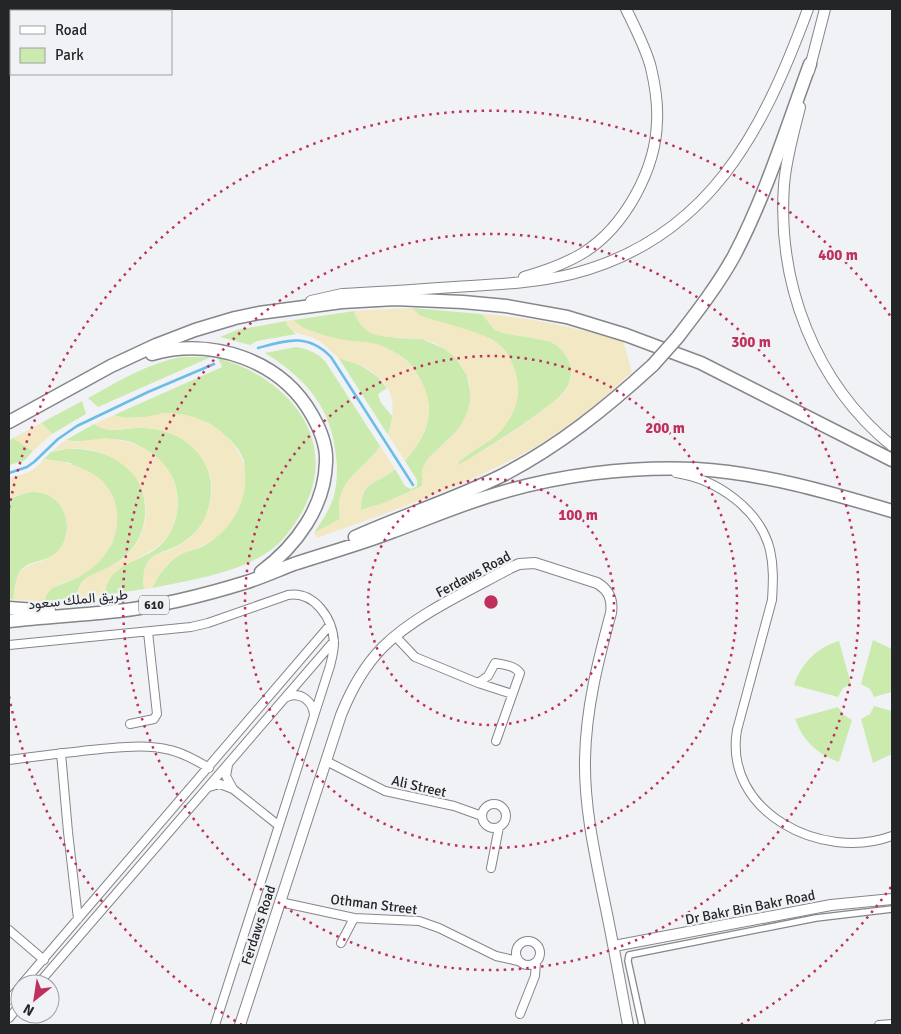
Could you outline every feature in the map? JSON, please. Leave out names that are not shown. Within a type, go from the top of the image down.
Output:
[{"type":"main road","points":[[293,564],[382,525],[470,490],[548,450],[617,398],[652,365],[702,306],[733,258],[754,215],[810,64]]},
{"type":"main road","points":[[9,422],[112,366],[195,330],[259,312],[342,302],[395,299],[463,302],[497,306],[567,317],[626,335],[701,363],[892,460]]},
{"type":"main road","points":[[112,366],[165,350],[208,348],[232,353],[253,361],[272,372],[292,388],[308,408],[317,424],[327,461],[319,500],[309,520],[294,542],[277,560],[249,581]]},
{"type":"main road","points":[[293,564],[392,532],[493,494],[569,477],[639,470],[695,469],[744,474],[773,479],[892,510]]},
{"type":"main road","name":"طريق الملك سعود","points":[[9,621],[118,611],[159,604],[209,593],[249,581],[293,564]]},
{"type":"main road","points":[[9,608],[82,614]]},
{"type":"street","points":[[503,284],[554,268],[584,252],[613,226],[629,207],[643,180],[652,151],[657,122],[656,94],[651,66],[626,9]]},
{"type":"street","points":[[259,312],[342,294],[539,280],[572,274],[610,261],[642,246],[680,221],[714,189],[728,171],[752,134],[783,74],[808,9]]},
{"type":"street","points":[[825,9],[789,152],[784,184],[784,248],[799,312],[814,347],[831,379],[856,410],[892,446]]},
{"type":"street","points":[[639,470],[679,474],[698,478],[716,486],[732,496],[745,508],[757,523],[770,548],[774,580],[772,600],[734,745],[735,759],[750,793],[788,828],[818,840],[857,844],[892,836]]},
{"type":"street","name":"Ferdaws Road","points":[[240,1025],[341,715],[350,694],[374,658],[414,622],[519,564],[527,562],[541,564],[597,583],[604,587],[612,604],[593,682],[588,716],[585,760],[593,846],[628,1025]]},
{"type":"street","points":[[9,645],[148,632],[208,624],[295,594],[303,595],[318,605],[330,625],[334,641],[330,666],[215,1025]]},
{"type":"street","points":[[31,974],[330,625]]},
{"type":"street","points":[[130,724],[154,719],[157,714],[148,632]]},
{"type":"street","points":[[396,637],[414,657],[482,685],[512,694]]},
{"type":"street","points":[[47,974],[334,641]]},
{"type":"street","points":[[482,685],[495,663],[512,666],[520,673],[496,741]]},
{"type":"street","points":[[285,698],[295,695],[306,699],[312,706],[314,716]]},
{"type":"street","points":[[9,760],[132,746],[152,746],[172,750],[191,757],[209,768]]},
{"type":"street","points":[[61,753],[78,919]]},
{"type":"street","name":"Ali Street","points":[[326,761],[385,791],[454,806],[482,816]]},
{"type":"street","points":[[229,763],[226,776],[232,789]]},
{"type":"street","points":[[209,787],[220,784],[232,789],[278,825]]},
{"type":"street","points":[[491,868],[499,827],[506,818],[504,810],[499,805],[491,804],[482,812],[484,823],[487,826],[499,827]]},
{"type":"street","points":[[141,846],[150,855]]},
{"type":"street","name":"Dr Bakr Bin Bakr Road","points":[[614,946],[831,905],[892,899]]},
{"type":"street","name":"Othman Street","points":[[280,902],[354,918],[419,921],[439,928],[496,956],[518,961]]},
{"type":"street","points":[[642,1025],[628,961],[629,955],[816,918],[892,909]]},
{"type":"street","points":[[341,943],[354,918]]},
{"type":"street","points":[[9,930],[44,960]]},
{"type":"street","points":[[520,1014],[535,976],[536,962],[540,951],[536,944],[530,941],[522,942],[516,947],[515,955],[518,961],[526,965],[536,962]]},
{"type":"street","points":[[879,1025],[892,1024]]},
{"type":"green space","points":[[412,308],[482,314],[495,330],[549,341],[562,351],[570,364],[571,372],[567,387],[558,398],[534,417],[458,466],[459,461],[498,434],[507,353],[493,340],[420,316]]},
{"type":"green space","points":[[354,311],[356,317],[395,338],[422,339],[445,349],[455,357],[467,375],[471,396],[470,408],[459,429],[438,449],[422,473],[422,486],[384,503],[361,510],[361,500],[367,488],[395,469],[405,486],[411,489],[417,486],[417,480],[405,461],[426,429],[429,411],[428,401],[419,377],[410,364],[402,357],[314,332],[301,326],[294,320]]},
{"type":"green space","points":[[286,321],[296,334],[257,341],[250,345],[220,337],[237,330]]},
{"type":"green space","points":[[296,347],[312,351],[325,361],[380,446],[345,486],[339,506],[340,519],[314,533],[333,499],[336,483],[337,467],[329,423],[314,396],[304,384],[265,353]]},
{"type":"green space","points":[[182,357],[211,357],[98,407],[88,398],[145,368]]},
{"type":"green space","points":[[338,357],[362,366],[378,377],[387,388],[378,394],[381,403],[393,417],[388,435]]},
{"type":"green space","points":[[218,358],[243,367],[266,380],[286,396],[301,415],[311,436],[316,460],[313,485],[302,512],[295,523],[283,539],[268,552],[255,560],[227,571],[152,588],[159,575],[171,561],[180,554],[202,547],[213,540],[230,522],[245,485],[244,461],[239,450],[230,440],[207,422],[147,417],[122,418],[114,415],[222,367]]},
{"type":"green space","points":[[82,401],[86,414],[52,434],[41,423]]},
{"type":"green space","points":[[94,424],[112,430],[152,429],[173,434],[197,452],[210,476],[211,496],[203,522],[185,541],[161,552],[143,580],[144,589],[105,595],[111,577],[117,571],[156,549],[169,535],[178,507],[176,488],[170,473],[160,461],[134,443],[111,439],[66,440]]},
{"type":"green space","points":[[13,438],[33,451],[24,461],[9,465],[9,441]]},
{"type":"green space","points":[[67,449],[105,454],[129,469],[138,480],[142,490],[145,516],[137,542],[119,561],[85,579],[79,587],[75,598],[44,601],[47,592],[79,577],[112,544],[117,523],[71,463],[44,459],[51,452]]},
{"type":"green space","points":[[29,492],[45,494],[59,503],[66,519],[66,536],[63,544],[54,555],[29,564],[21,570],[16,580],[13,600],[9,598],[9,499]]},
{"type":"green space","points":[[873,640],[892,649],[892,692],[874,697],[870,689],[861,684]]},
{"type":"green space","points":[[839,641],[851,684],[843,688],[838,697],[794,685],[801,670],[811,657],[823,648]]},
{"type":"green space","points":[[874,706],[892,711],[892,754],[873,763],[861,719],[870,714]]},
{"type":"green space","points":[[838,707],[844,715],[852,720],[839,762],[824,755],[812,746],[802,734],[795,719]]},
{"type":"sand","points":[[412,308],[420,316],[486,336],[493,340],[507,353],[516,372],[518,382],[517,400],[511,417],[499,433],[459,461],[458,465],[514,431],[556,400],[568,387],[571,379],[570,364],[567,357],[556,345],[549,341],[495,330],[482,314],[553,324],[623,341],[632,372],[601,400],[568,425],[518,456],[433,495],[317,538],[314,533],[340,519],[339,505],[345,486],[380,446],[395,469],[367,488],[361,500],[361,510],[384,503],[422,486],[422,472],[425,463],[449,439],[465,417],[470,400],[469,382],[463,367],[448,351],[422,339],[373,334],[359,322],[354,311]]},
{"type":"sand","points":[[294,320],[298,325],[320,334],[338,339],[372,343],[384,347],[400,356],[413,368],[426,392],[429,411],[425,429],[417,446],[405,461],[388,435],[391,424],[392,404],[391,396],[382,380],[363,366],[337,357],[318,340],[291,329],[286,321]]},
{"type":"sand","points":[[163,413],[183,414],[202,420],[226,436],[241,456],[245,482],[239,508],[223,531],[213,540],[172,560],[152,588],[144,589],[144,572],[149,560],[156,554],[180,545],[197,531],[203,522],[211,501],[211,479],[208,468],[195,449],[165,431],[142,428],[112,430],[94,424],[114,415],[132,418]]},
{"type":"sand","points":[[41,423],[52,434],[33,451],[13,438]]},
{"type":"sand","points":[[105,438],[129,442],[150,452],[159,459],[167,468],[176,490],[176,516],[171,531],[164,541],[113,574],[107,583],[105,595],[75,598],[80,584],[86,578],[114,565],[130,553],[141,536],[146,516],[144,496],[139,482],[120,462],[94,450],[65,449],[51,452],[66,440],[75,442]]},
{"type":"sand","points":[[44,459],[76,466],[102,481],[109,489],[117,510],[115,533],[112,544],[99,562],[80,576],[54,587],[50,590],[44,601],[13,600],[17,578],[22,569],[53,555],[66,537],[67,520],[60,505],[54,498],[46,494],[32,492],[9,499],[9,478],[29,472]]},
{"type":"waterway","points":[[258,348],[297,340],[314,344],[322,349],[331,357],[413,485]]},
{"type":"waterway","points":[[9,473],[27,467],[58,439],[77,426],[148,392],[214,364]]}]
